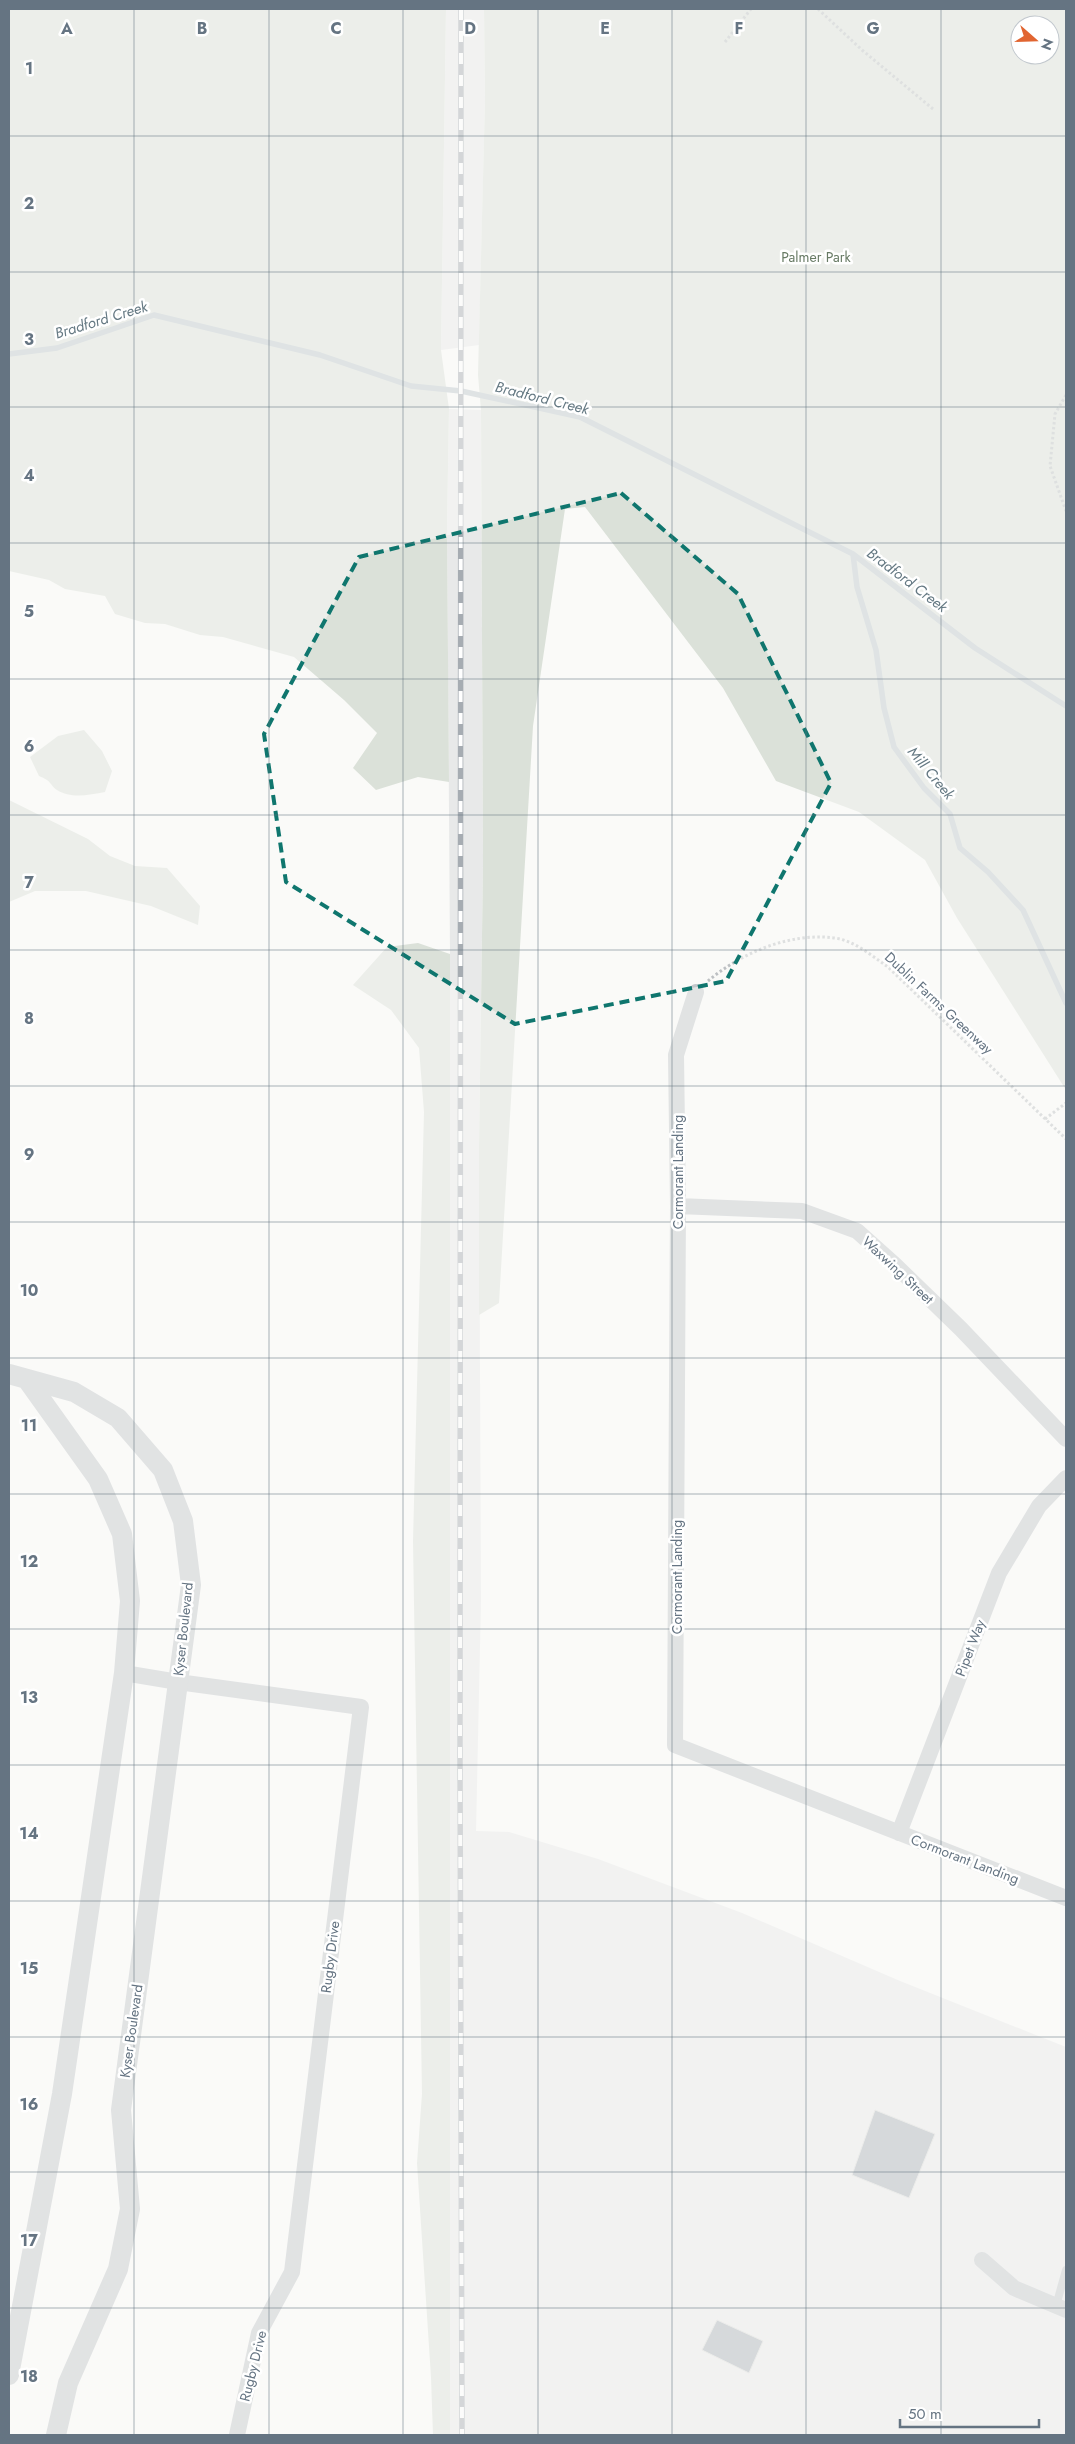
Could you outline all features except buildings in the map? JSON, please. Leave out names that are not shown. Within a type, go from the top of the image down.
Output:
[{"type":"street","name":"Cormorant Landing","points":[[696,992],[676,1055],[678,1206],[675,1745],[1066,1898]]},
{"type":"street","name":"Waxwing Street","points":[[678,1206],[802,1211],[856,1231],[895,1264],[961,1329],[1066,1439]]},
{"type":"street","name":"Kyser Boulevard","points":[[9,1374],[28,1381],[74,1392],[118,1418],[163,1470],[183,1521],[190,1586],[121,2110],[130,2209],[118,2269],[68,2383],[56,2435]]},
{"type":"street","points":[[9,2375],[62,2094],[124,1672],[130,1601],[122,1534],[98,1479],[28,1381]]},
{"type":"street","name":"Pipet Way","points":[[898,1833],[998,1574],[1039,1506],[1066,1478]]},
{"type":"street","name":"Rugby Drive","points":[[124,1672],[178,1682],[360,1707],[292,2272],[259,2332],[237,2435]]},
{"type":"street","points":[[982,2260],[1014,2288],[1061,2308]]},
{"type":"lane","points":[[1061,2308],[1066,2270]]},
{"type":"path","points":[[725,42],[751,9]]},
{"type":"path","points":[[818,9],[862,50],[932,109]]},
{"type":"path","points":[[1066,396],[1055,414],[1050,466],[1066,511]]},
{"type":"path","name":"Dublin Farms Greenway","points":[[696,992],[728,965],[755,951],[798,939],[835,938],[858,946],[888,967],[1066,1139]]},
{"type":"path","points":[[1045,1119],[1066,1103]]},
{"type":"highlighted area","points":[[621,493],[738,594],[831,783],[726,981],[515,1024],[286,882],[264,734],[359,557]]},
{"type":"shaded area","points":[[446,9],[484,9],[485,100],[479,345],[441,350]]},
{"type":"shaded area","points":[[449,409],[481,410],[483,864],[479,1146],[481,1600],[476,1831],[509,1832],[598,1859],[742,1913],[900,1981],[1066,2047],[1066,2435],[450,2435],[450,954],[447,528]]},
{"type":"green space","points":[[9,9],[446,9],[441,350],[449,409],[447,528],[449,782],[418,777],[376,790],[353,768],[377,733],[344,700],[294,657],[223,637],[200,635],[165,624],[145,623],[115,614],[105,596],[65,589],[49,580],[9,571]]},
{"type":"green space","name":"Palmer Park","points":[[484,9],[1066,9],[1066,1090],[957,918],[925,860],[859,812],[776,781],[723,688],[585,507],[565,509],[533,726],[499,1303],[479,1315],[483,864],[481,410],[478,375],[485,100]]},
{"type":"green space","points":[[84,730],[102,751],[112,771],[105,792],[80,796],[68,795],[57,790],[48,781],[39,776],[30,757],[58,736]]},
{"type":"green space","points":[[9,800],[88,839],[110,856],[135,866],[167,868],[200,906],[198,925],[151,906],[86,891],[35,891],[9,902]]},
{"type":"green space","points":[[418,943],[450,954],[450,2435],[433,2435],[417,2163],[422,2094],[413,1541],[424,1112],[419,1048],[391,1010],[353,985],[387,947]]},
{"type":"waterway","name":"Bradford Creek","points":[[9,354],[57,348],[154,315],[320,355],[411,386],[461,391],[580,417],[853,554],[975,648],[1066,706]]},
{"type":"waterway","name":"Mill Creek","points":[[853,554],[857,587],[876,650],[884,708],[894,747],[924,788],[950,814],[960,848],[988,872],[1023,910],[1066,1003]]},
{"type":"railway","points":[[461,9],[460,1757],[462,2435]]}]
